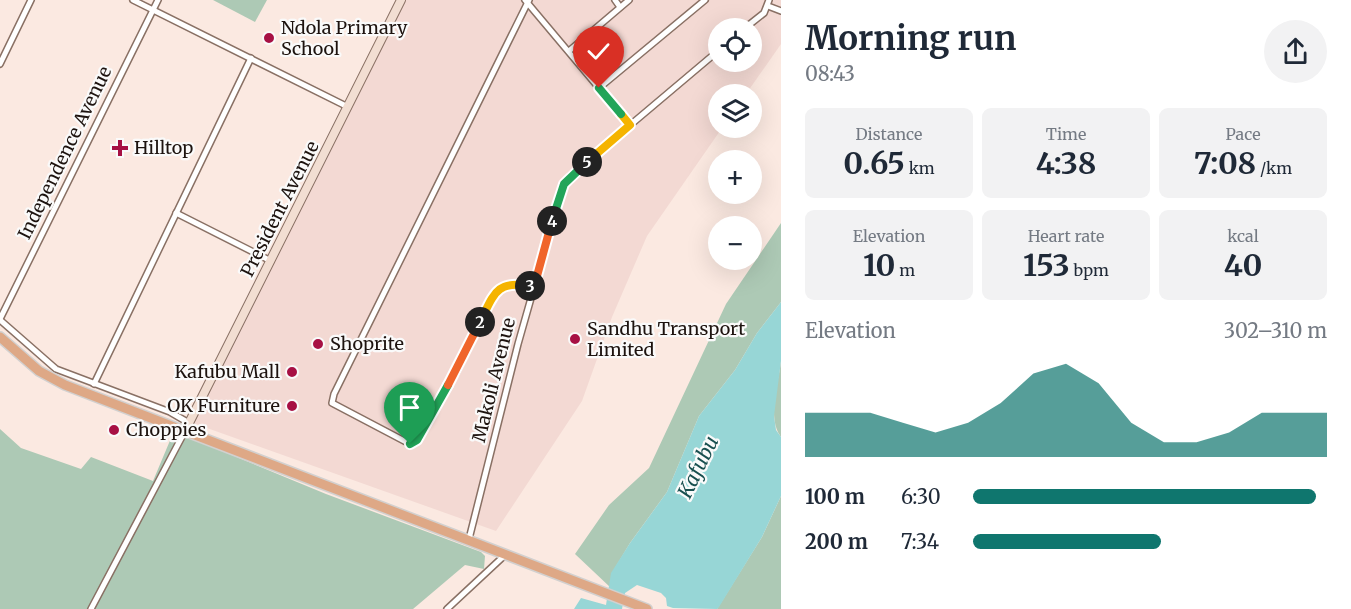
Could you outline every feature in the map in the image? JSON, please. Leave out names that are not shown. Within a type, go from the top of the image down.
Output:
[{"type":"highway","points":[[0,337],[33,367],[52,379],[187,428],[647,609]]},
{"type":"main road","name":"President Avenue","points":[[187,428],[401,0]]},
{"type":"street","points":[[0,64],[31,0]]},
{"type":"street","points":[[133,0],[348,107]]},
{"type":"street","name":"Independence Avenue","points":[[0,319],[158,0]]},
{"type":"street","points":[[615,0],[620,7]]},
{"type":"street","points":[[568,51],[629,0]]},
{"type":"street","points":[[599,88],[705,0]]},
{"type":"street","points":[[534,287],[508,284],[494,294],[456,373],[414,443],[410,444],[332,404],[338,384],[527,1],[630,125]]},
{"type":"street","points":[[755,18],[769,3],[781,11]]},
{"type":"street","points":[[93,384],[251,58]]},
{"type":"street","name":"Makoli Avenue","points":[[469,539],[534,287],[564,184],[708,59]]},
{"type":"street","points":[[176,213],[271,261]]},
{"type":"street","points":[[0,319],[56,369],[170,412],[187,428],[91,609]]},
{"type":"street","points":[[447,609],[506,554]]},
{"type":"shaded area","points":[[404,0],[781,0],[781,44],[762,71],[762,18],[708,18],[708,72],[761,72],[753,84],[708,84],[708,138],[715,138],[647,236],[612,317],[582,401],[496,531],[193,423]]},
{"type":"green space","points":[[213,0],[267,0],[255,22]]},
{"type":"green space","points":[[781,223],[781,302],[757,333],[735,370],[699,416],[667,492],[630,543],[612,573],[611,588],[575,554],[609,505],[649,468],[726,304],[749,270],[762,270],[762,251]]},
{"type":"green space","points":[[781,362],[781,437],[774,411]]},
{"type":"green space","points":[[0,429],[21,448],[81,469],[91,457],[153,481],[174,431],[326,494],[481,552],[485,556],[484,569],[465,565],[413,609],[0,609]]},
{"type":"green space","points":[[781,496],[781,609],[717,609],[762,537]]},
{"type":"water","name":"Kafubu","points":[[781,302],[781,361],[774,416],[776,430],[781,437],[781,496],[762,537],[719,607],[717,609],[673,608],[667,606],[666,598],[661,593],[637,585],[625,593],[622,609],[574,609],[581,598],[606,605],[611,573],[667,492],[699,416],[735,370],[757,333]]},
{"type":"place","name":"Ndola Primary School","points":[[269,38]]},
{"type":"place","name":"Hilltop","points":[[120,148]]},
{"type":"place","name":"Sandhu Transport Limited","points":[[575,339]]},
{"type":"place","name":"Shoprite","points":[[318,344]]},
{"type":"place","name":"Kafubu Mall","points":[[292,372]]},
{"type":"place","name":"OK Furniture","points":[[292,406]]},
{"type":"place","name":"Choppies","points":[[114,430]]},
{"type":"route","points":[[410,444],[417,440],[456,373],[494,294],[508,284],[534,287],[561,189],[567,179],[630,125],[599,88]]}]
